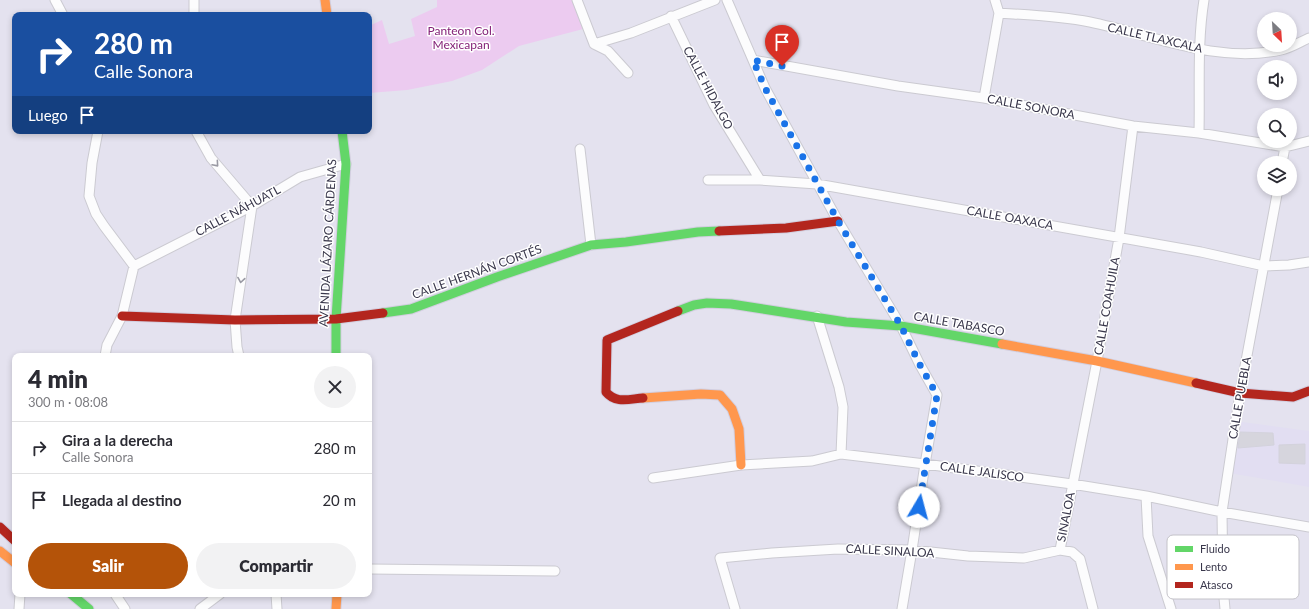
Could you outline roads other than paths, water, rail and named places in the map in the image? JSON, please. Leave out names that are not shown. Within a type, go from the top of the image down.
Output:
[{"type":"street","points":[[55,0],[61,12]]},
{"type":"street","points":[[194,0],[194,12]]},
{"type":"street","points":[[325,0],[327,12]]},
{"type":"street","points":[[577,0],[594,44],[608,51],[628,73]]},
{"type":"street","points":[[594,44],[631,33],[715,0]]},
{"type":"street","points":[[726,0],[765,88],[838,221],[901,326],[937,395],[902,609]]},
{"type":"street","points":[[984,98],[999,13],[995,0]]},
{"type":"street","points":[[1199,133],[1200,50],[1204,0]]},
{"type":"street","name":"CALLE TLAXCALA","points":[[999,13],[1043,15],[1090,22],[1200,50],[1257,54],[1283,50],[1309,38]]},
{"type":"street","name":"CALLE HIDALGO","points":[[672,16],[714,105],[760,180]]},
{"type":"street","name":"CALLE SONORA","points":[[753,60],[898,86],[984,98],[1133,126],[1199,133],[1257,142]]},
{"type":"street","name":"CALLE COAHUILA","points":[[1072,484],[1097,361],[1119,238],[1133,126]]},
{"type":"street","points":[[97,134],[92,163],[89,196],[96,214],[134,266],[122,316],[107,344],[106,353]]},
{"type":"street","points":[[198,134],[211,158],[252,206],[235,320],[238,353]]},
{"type":"street","name":"AVENIDA LÁZARO CÁRDENAS","points":[[336,353],[336,319],[346,164],[342,134]]},
{"type":"street","name":"CALLE SONORA","points":[[1297,144],[1309,141]]},
{"type":"street","points":[[580,149],[591,245]]},
{"type":"street","name":"CALLE NÁHUATL","points":[[134,266],[252,206],[300,177],[346,164]]},
{"type":"street","name":"CALLE OAXACA","points":[[708,180],[760,180],[817,184],[1201,252],[1264,266],[1289,265],[1309,262]]},
{"type":"street","name":"CALLE PUEBLA","points":[[1222,535],[1222,512],[1240,393],[1277,196]]},
{"type":"street","name":"CALLE HERNÁN CORTÉS","points":[[122,316],[235,320],[336,319],[411,308],[591,245],[626,242],[698,232],[786,228],[838,221]]},
{"type":"street","name":"CALLE TABASCO","points":[[740,465],[739,429],[732,409],[720,395],[700,394],[621,400],[611,398],[606,392],[607,340],[694,305],[706,303],[731,304],[817,316],[846,322],[901,326],[1097,361],[1240,393],[1293,396],[1309,391]]},
{"type":"street","points":[[817,316],[839,387],[843,407],[841,454]]},
{"type":"street","name":"CALLE JALISCO","points":[[653,478],[740,465],[812,461],[841,454],[1072,484],[1146,496],[1222,512],[1309,526]]},
{"type":"street","name":"SINALOA","points":[[1060,550],[1072,484]]},
{"type":"street","points":[[1146,496],[1148,536],[1167,596]]},
{"type":"street","points":[[0,527],[12,538]]},
{"type":"street","name":"CALLE SINALOA","points":[[735,609],[720,558],[838,549],[912,550],[968,556],[1024,558],[1060,550]]},
{"type":"street","points":[[0,550],[12,560]]},
{"type":"street","points":[[1060,550],[1072,552],[1080,559],[1093,609]]},
{"type":"street","points":[[372,569],[555,571]]},
{"type":"street","points":[[19,609],[20,597]]},
{"type":"street","points":[[75,597],[90,609]]},
{"type":"street","points":[[117,597],[125,609]]},
{"type":"street","points":[[200,609],[216,597]]},
{"type":"street","points":[[276,597],[277,609]]},
{"type":"street","points":[[336,609],[337,597]]},
{"type":"street","points":[[1168,599],[1171,609]]},
{"type":"street","name":"CALLE PUEBLA","points":[[1224,599],[1225,609]]},
{"type":"park label","name":"Panteon Col. Mexicapan","points":[[461,38]]}]
